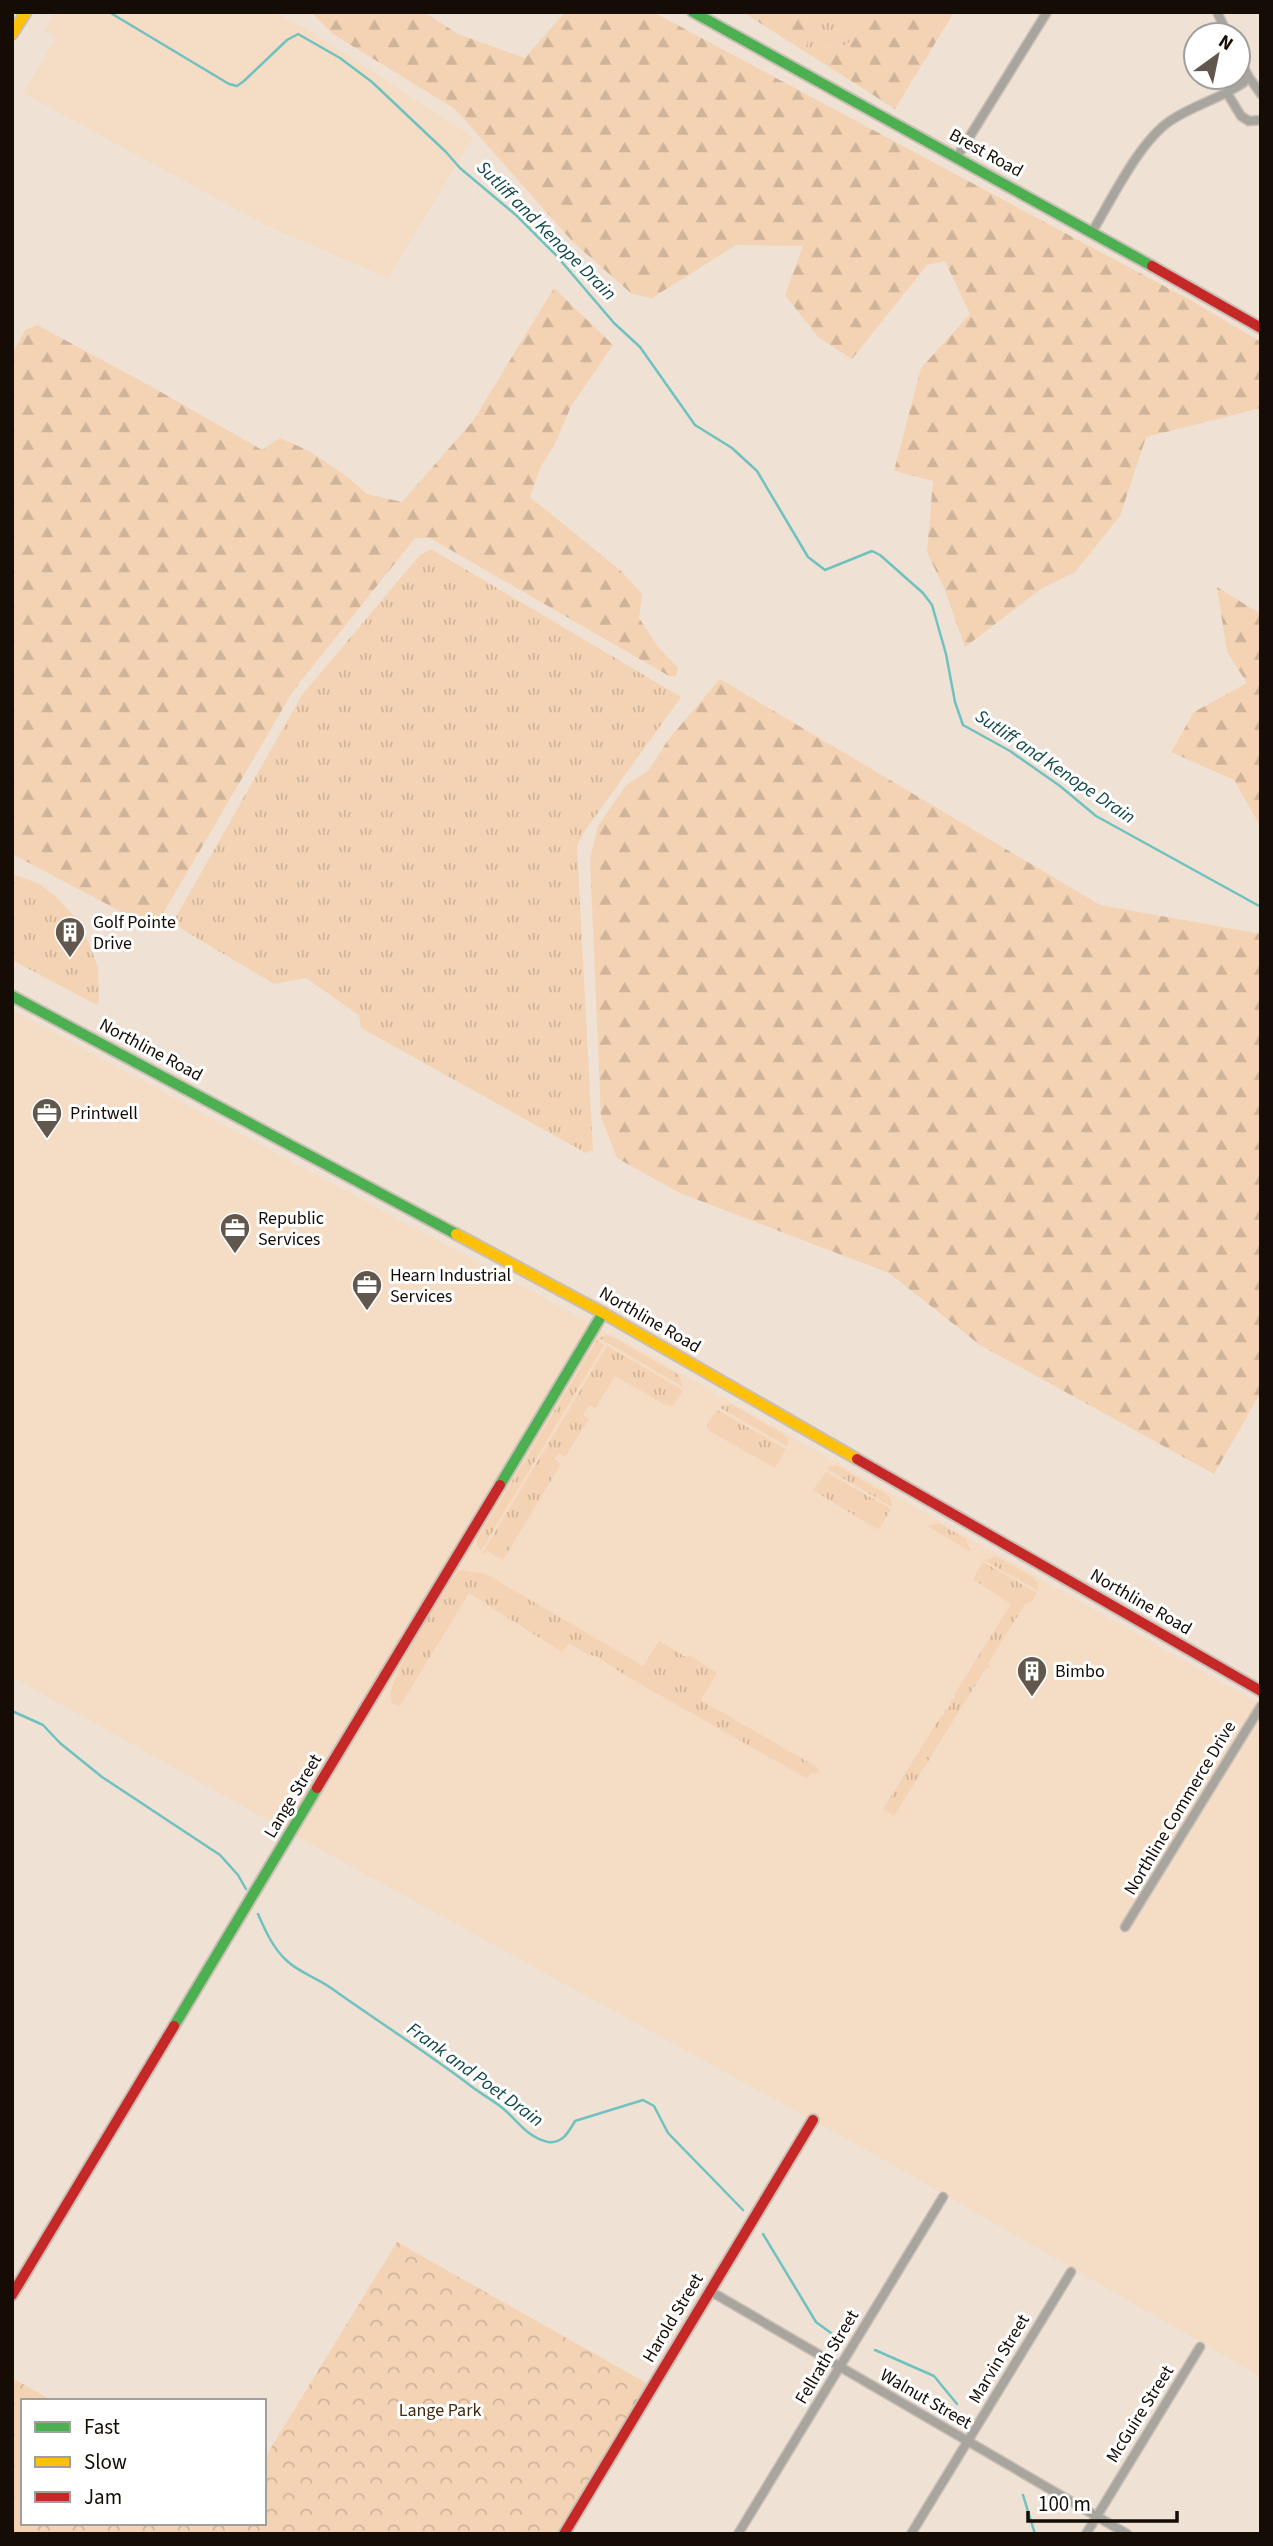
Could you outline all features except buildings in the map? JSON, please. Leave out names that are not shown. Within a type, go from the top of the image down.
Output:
[{"type":"street","points":[[12,34],[26,12]]},
{"type":"street","name":"Brest Road","points":[[693,12],[1261,328]]},
{"type":"street","points":[[957,157],[1047,12]]},
{"type":"street","points":[[1092,232],[1143,148],[1156,133],[1184,112],[1230,91]]},
{"type":"street","points":[[1227,93],[1241,116],[1249,121],[1261,120]]},
{"type":"street","name":"Northline Road","points":[[12,996],[603,1313],[1261,1691]]},
{"type":"street","name":"Lange Street","points":[[12,2295],[603,1313]]},
{"type":"street","name":"Northline Commerce Drive","points":[[1125,1927],[1261,1706]]},
{"type":"street","name":"Harold Street","points":[[564,2534],[813,2120]]},
{"type":"street","name":"Fellrath Street","points":[[738,2534],[943,2197]]},
{"type":"street","name":"Marvin Street","points":[[911,2534],[1071,2272]]},
{"type":"street","name":"Walnut Street","points":[[710,2291],[1127,2534]]},
{"type":"street","name":"McGuire Street","points":[[1086,2534],[1200,2347]]},
{"type":"shaded area","points":[[55,12],[274,12],[308,30],[473,137],[388,278],[265,225],[23,93],[56,38],[44,31]]},
{"type":"shaded area","points":[[12,1010],[645,1353],[1261,1705],[1261,2377],[881,2158],[12,1677]]},
{"type":"green space","points":[[311,12],[424,12],[458,34],[525,58],[565,12],[653,12],[1192,301],[1261,342],[1261,408],[1146,437],[1120,516],[1075,572],[1041,589],[965,647],[945,590],[927,552],[933,481],[894,471],[921,368],[970,314],[945,261],[927,265],[852,359],[819,338],[785,295],[803,246],[736,245],[652,298],[632,294],[573,242],[455,109],[333,34]]},
{"type":"green space","points":[[743,12],[816,12],[805,50],[847,45],[871,12],[954,12],[895,109]]},
{"type":"green space","points":[[816,12],[871,12],[847,45],[804,50]]},
{"type":"green space","points":[[554,288],[613,345],[571,406],[555,444],[541,466],[530,497],[621,571],[642,594],[639,618],[658,647],[678,668],[676,676],[669,676],[430,538],[415,538],[293,691],[154,929],[12,854],[12,354],[25,330],[37,325],[262,450],[280,438],[309,451],[345,475],[367,494],[402,502],[473,421]]},
{"type":"green space","points":[[431,549],[681,697],[584,832],[577,846],[593,1150],[586,1153],[361,1028],[359,1015],[306,978],[274,984],[173,922],[302,695],[420,555]]},
{"type":"green space","points":[[1217,587],[1259,613],[1261,611],[1261,827],[1234,780],[1171,752],[1194,712],[1247,683],[1227,652]]},
{"type":"green space","points":[[720,679],[1100,905],[1261,934],[1261,1392],[1214,1474],[980,1345],[889,1273],[680,1193],[617,1158],[601,1117],[590,859],[598,826],[626,785],[648,771],[668,740]]},
{"type":"green space","name":"Golf Pointe Drive","points":[[12,874],[40,884],[81,924],[98,967],[97,1005],[12,960]]},
{"type":"green space","points":[[606,1335],[679,1375],[683,1387],[599,1338]]},
{"type":"green space","points":[[597,1340],[604,1345],[481,1551],[476,1545],[479,1536]]},
{"type":"green space","points":[[607,1346],[683,1390],[673,1406],[666,1405],[615,1376],[595,1408],[590,1405],[583,1415],[589,1419],[565,1457],[559,1453],[554,1459],[561,1464],[503,1560],[487,1551],[485,1554],[483,1552]]},
{"type":"green space","points":[[731,1404],[785,1435],[787,1446],[719,1407]]},
{"type":"green space","points":[[717,1410],[786,1449],[775,1468],[708,1430],[707,1425]]},
{"type":"green space","points":[[837,1465],[886,1494],[891,1499],[892,1507],[827,1469]]},
{"type":"green space","points":[[826,1472],[891,1509],[880,1528],[877,1529],[813,1490]]},
{"type":"green space","points":[[939,1523],[966,1539],[970,1551],[927,1526]]},
{"type":"green space","points":[[996,1556],[1033,1577],[1039,1591],[984,1560]]},
{"type":"green space","points":[[983,1562],[1037,1593],[1031,1602],[1025,1604],[988,1664],[991,1668],[986,1668],[894,1816],[883,1809],[941,1716],[945,1714],[944,1710],[949,1707],[952,1699],[955,1699],[954,1695],[1011,1604],[973,1579]]},
{"type":"green space","points":[[461,1570],[486,1574],[643,1666],[659,1641],[686,1657],[690,1656],[717,1673],[701,1700],[818,1768],[820,1773],[812,1773],[806,1778],[596,1656],[589,1655],[569,1643],[562,1652],[469,1593],[403,1701],[398,1706],[392,1703],[396,1676],[405,1658],[457,1572]]},
{"type":"green space","name":"Lange Park","points":[[397,2242],[648,2384],[559,2534],[12,2534],[12,2378],[49,2399],[21,2399],[21,2525],[266,2525],[266,2456]]},
{"type":"waterway","name":"Sutliff and Kenope Drain","points":[[109,12],[229,84],[237,86],[244,81],[287,40],[298,34],[340,58],[372,82],[460,168],[517,216],[555,254],[614,323],[640,347],[695,425],[732,448],[757,471],[808,557],[825,570],[872,551],[923,593],[932,605],[963,725],[1010,751],[1060,786],[1096,816],[1261,907]]},
{"type":"waterway","name":"Frank and Poet Drain","points":[[12,1711],[43,1725],[60,1743],[102,1777],[220,1855],[238,1875],[246,1889]]},
{"type":"waterway","name":"Frank and Poet Drain","points":[[258,1914],[273,1944],[291,1964],[331,1988],[502,2107],[535,2137],[548,2142],[558,2141],[575,2121],[643,2100],[654,2106],[668,2133],[743,2210]]},
{"type":"waterway","name":"Frank and Poet Drain","points":[[763,2234],[816,2322],[831,2333]]},
{"type":"waterway","name":"Frank and Poet Drain","points":[[875,2350],[934,2376],[957,2404]]},
{"type":"waterway","name":"Frank and Poet Drain","points":[[1023,2495],[1035,2534]]},
{"type":"traffic: fast","points":[[693,12],[1152,266]]},
{"type":"traffic: fast","points":[[12,996],[456,1234]]},
{"type":"traffic: fast","points":[[500,1485],[603,1313]]},
{"type":"traffic: fast","points":[[174,2026],[317,1788]]},
{"type":"traffic: slow","points":[[12,34],[26,12]]},
{"type":"traffic: slow","points":[[456,1234],[603,1313],[857,1459]]},
{"type":"traffic: jam","points":[[1152,266],[1261,328]]},
{"type":"traffic: jam","points":[[857,1459],[1261,1691]]},
{"type":"traffic: jam","points":[[317,1788],[500,1485]]},
{"type":"traffic: jam","points":[[12,2295],[174,2026]]},
{"type":"traffic: jam","points":[[564,2534],[813,2120]]},
{"type":"place","name":"Golf Pointe Drive","points":[[70,959]]},
{"type":"place","name":"Printwell","points":[[47,1140]]},
{"type":"place","name":"Republic Services","points":[[235,1255]]},
{"type":"place","name":"Hearn Industrial Services","points":[[367,1312]]},
{"type":"place","name":"Bimbo","points":[[1032,1698]]}]
